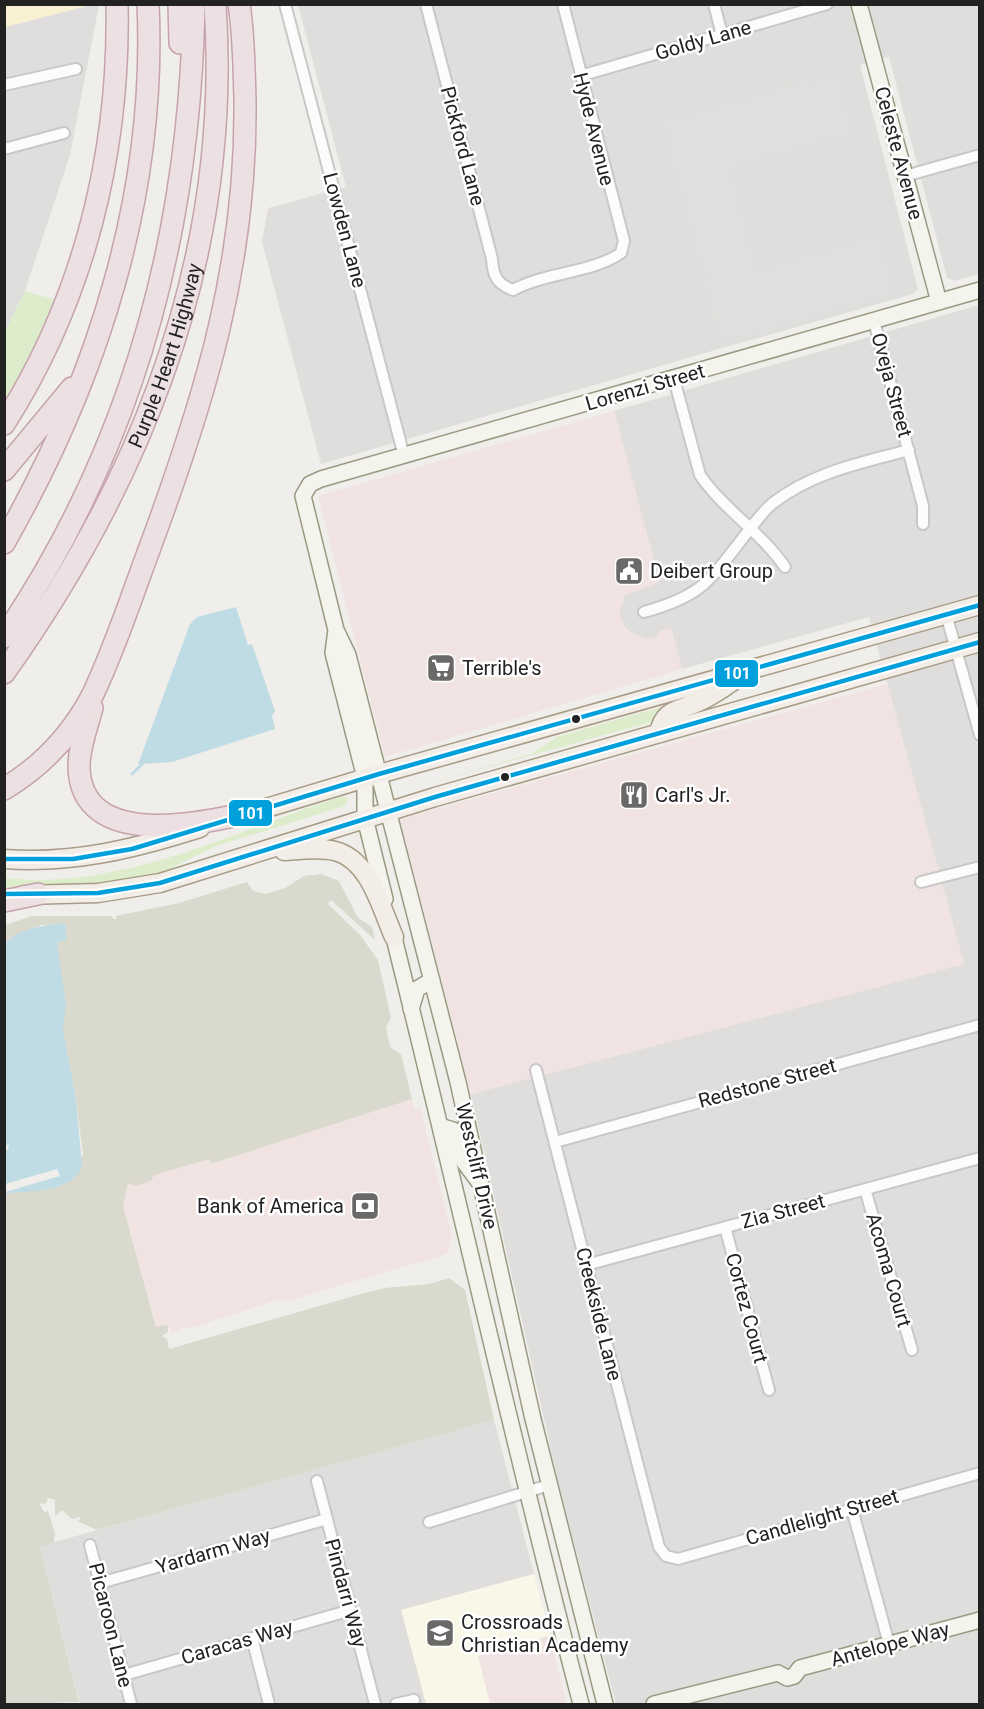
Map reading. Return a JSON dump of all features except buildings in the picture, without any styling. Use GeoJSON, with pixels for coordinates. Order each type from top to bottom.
{"type":"FeatureCollection","features":[{"type":"Feature","properties":{"kind":"highway"},"geometry":{"type":"LineString","coordinates":[[4,424],[52,339],[86,246],[110,124],[116,61],[117,4]]}},
{"type":"Feature","properties":{"kind":"highway"},"geometry":{"type":"LineString","coordinates":[[4,543],[52,452],[86,371],[120,264],[136,189],[147,108],[148,4]]}},
{"type":"Feature","properties":{"kind":"highway"},"geometry":{"type":"LineString","coordinates":[[4,637],[47,570],[81,506],[111,438],[130,370],[170,176],[179,78],[179,4]]}},
{"type":"Feature","properties":{"kind":"highway"},"geometry":{"type":"LineString","coordinates":[[4,612],[71,495],[130,370],[157,302],[178,205],[189,115],[194,4]]}},
{"type":"Feature","properties":{"kind":"highway","name":"Purple Heart Highway"},"geometry":{"type":"LineString","coordinates":[[4,673],[80,556],[116,489],[145,424],[181,322],[198,257],[212,172],[217,91],[215,4]]}},
{"type":"Feature","properties":{"kind":"highway"},"geometry":{"type":"LineString","coordinates":[[239,4],[244,74],[243,174],[237,237],[225,307],[190,437],[103,673],[83,741],[79,768],[85,791],[103,812],[122,822],[142,826],[200,823],[256,811]]}},
{"type":"Feature","properties":{"kind":"highway"},"geometry":{"type":"LineString","coordinates":[[4,470],[86,371]]}},
{"type":"Feature","properties":{"kind":"highway"},"geometry":{"type":"LineString","coordinates":[[4,682],[25,643]]}},
{"type":"Feature","properties":{"kind":"highway"},"geometry":{"type":"LineString","coordinates":[[4,789],[34,768],[63,738],[83,713],[103,673]]}},
{"type":"Feature","properties":{"kind":"highway"},"geometry":{"type":"LineString","coordinates":[[4,901],[38,894]]}},
{"type":"Feature","properties":{"kind":"main road","name":"Celeste Avenue"},"geometry":{"type":"LineString","coordinates":[[859,4],[939,302]]}},
{"type":"Feature","properties":{"kind":"main road","name":"Lorenzi Street"},"geometry":{"type":"LineString","coordinates":[[310,484],[980,291]]}},
{"type":"Feature","properties":{"kind":"main road","name":"Westcliff Drive"},"geometry":{"type":"LineString","coordinates":[[310,484],[305,489],[304,504],[336,630],[333,653],[372,776],[394,937],[474,1262],[526,1491],[581,1704]]}},
{"type":"Feature","properties":{"kind":"main road"},"geometry":{"type":"LineString","coordinates":[[4,859],[56,860],[105,855],[372,776],[980,605]]}},
{"type":"Feature","properties":{"kind":"main road"},"geometry":{"type":"LineString","coordinates":[[4,894],[77,895],[139,887],[377,814],[980,642]]}},
{"type":"Feature","properties":{"kind":"main road"},"geometry":{"type":"LineString","coordinates":[[659,733],[661,722],[672,710],[697,703],[754,669]]}},
{"type":"Feature","properties":{"kind":"main road","name":"Westcliff Drive"},"geometry":{"type":"LineString","coordinates":[[372,776],[377,814],[432,980],[483,1187],[549,1485],[606,1704]]}},
{"type":"Feature","properties":{"kind":"main road"},"geometry":{"type":"LineString","coordinates":[[261,851],[327,850],[349,857],[366,876],[394,937]]}},
{"type":"Feature","properties":{"kind":"main road"},"geometry":{"type":"LineString","coordinates":[[411,1012],[417,989],[432,980]]}},
{"type":"Feature","properties":{"kind":"main road"},"geometry":{"type":"LineString","coordinates":[[440,1126],[453,1130],[466,1166],[483,1187]]}},
{"type":"Feature","properties":{"kind":"main road"},"geometry":{"type":"LineString","coordinates":[[474,1262],[498,1257]]}},
{"type":"Feature","properties":{"kind":"main road","name":"Antelope Way"},"geometry":{"type":"LineString","coordinates":[[654,1704],[697,1699],[778,1673],[787,1678],[794,1676],[800,1668],[980,1620]]}},
{"type":"Feature","properties":{"kind":"street","name":"Lowden Lane"},"geometry":{"type":"LineString","coordinates":[[285,4],[404,456]]}},
{"type":"Feature","properties":{"kind":"street","name":"Pickford Lane"},"geometry":{"type":"LineString","coordinates":[[426,4],[492,259],[493,275],[502,286],[513,290],[530,282],[610,261],[621,253]]}},
{"type":"Feature","properties":{"kind":"street","name":"Hyde Avenue"},"geometry":{"type":"LineString","coordinates":[[562,4],[624,241],[621,253]]}},
{"type":"Feature","properties":{"kind":"street"},"geometry":{"type":"LineString","coordinates":[[714,4],[722,34]]}},
{"type":"Feature","properties":{"kind":"street","name":"Goldy Lane"},"geometry":{"type":"LineString","coordinates":[[580,76],[827,4]]}},
{"type":"Feature","properties":{"kind":"street"},"geometry":{"type":"LineString","coordinates":[[4,85],[76,69]]}},
{"type":"Feature","properties":{"kind":"street"},"geometry":{"type":"LineString","coordinates":[[4,149],[64,133]]}},
{"type":"Feature","properties":{"kind":"street"},"geometry":{"type":"LineString","coordinates":[[905,176],[980,155]]}},
{"type":"Feature","properties":{"kind":"street","name":"Oveja Street"},"geometry":{"type":"LineString","coordinates":[[874,321],[923,506],[922,524]]}},
{"type":"Feature","properties":{"kind":"street"},"geometry":{"type":"LineString","coordinates":[[674,379],[700,476],[710,489],[776,553],[785,567]]}},
{"type":"Feature","properties":{"kind":"street"},"geometry":{"type":"LineString","coordinates":[[644,612],[694,595],[710,580],[771,505],[801,483],[839,469],[909,450]]}},
{"type":"Feature","properties":{"kind":"street"},"geometry":{"type":"LineString","coordinates":[[946,614],[980,735]]}},
{"type":"Feature","properties":{"kind":"street"},"geometry":{"type":"LineString","coordinates":[[921,882],[980,867]]}},
{"type":"Feature","properties":{"kind":"street","name":"Redstone Street"},"geometry":{"type":"LineString","coordinates":[[555,1142],[979,1027]]}},
{"type":"Feature","properties":{"kind":"street","name":"Creekside Lane"},"geometry":{"type":"LineString","coordinates":[[536,1070],[659,1547],[666,1556]]}},
{"type":"Feature","properties":{"kind":"street","name":"Zia Street"},"geometry":{"type":"LineString","coordinates":[[586,1265],[980,1158]]}},
{"type":"Feature","properties":{"kind":"street","name":"Acoma Court"},"geometry":{"type":"LineString","coordinates":[[865,1189],[912,1350]]}},
{"type":"Feature","properties":{"kind":"street","name":"Cortez Court"},"geometry":{"type":"LineString","coordinates":[[725,1227],[769,1390]]}},
{"type":"Feature","properties":{"kind":"street","name":"Candlelight Street"},"geometry":{"type":"LineString","coordinates":[[666,1556],[678,1559],[980,1473]]}},
{"type":"Feature","properties":{"kind":"street","name":"Pindarri Way"},"geometry":{"type":"LineString","coordinates":[[317,1481],[375,1704]]}},
{"type":"Feature","properties":{"kind":"street"},"geometry":{"type":"LineString","coordinates":[[429,1522],[549,1485]]}},
{"type":"Feature","properties":{"kind":"street"},"geometry":{"type":"LineString","coordinates":[[852,1509],[889,1644]]}},
{"type":"Feature","properties":{"kind":"street","name":"Yardarm Way"},"geometry":{"type":"LineString","coordinates":[[100,1583],[327,1519]]}},
{"type":"Feature","properties":{"kind":"street","name":"Picaroon Lane"},"geometry":{"type":"LineString","coordinates":[[90,1545],[131,1704]]}},
{"type":"Feature","properties":{"kind":"street","name":"Caracas Way"},"geometry":{"type":"LineString","coordinates":[[124,1675],[351,1610]]}},
{"type":"Feature","properties":{"kind":"street"},"geometry":{"type":"LineString","coordinates":[[252,1638],[269,1704]]}},
{"type":"Feature","properties":{"kind":"street"},"geometry":{"type":"LineString","coordinates":[[396,1704],[414,1700]]}},
{"type":"Feature","properties":{"kind":"shaded area"},"geometry":{"type":"Polygon","coordinates":[[[91,5],[99,5],[70,155],[25,291],[5,332],[4,27],[91,5]]]}},
{"type":"Feature","properties":{"kind":"shaded area"},"geometry":{"type":"Polygon","coordinates":[[[298,5],[979,5],[979,274],[955,281],[947,278],[889,57],[860,65],[663,123],[722,348],[321,464],[262,242],[268,208],[346,187],[298,5]]]}},
{"type":"Feature","properties":{"kind":"shaded area"},"geometry":{"type":"Polygon","coordinates":[[[860,65],[918,289],[913,294],[722,348],[663,123],[860,65]]]}},
{"type":"Feature","properties":{"kind":"shaded area"},"geometry":{"type":"Polygon","coordinates":[[[838,72],[854,135],[733,170],[758,268],[880,233],[897,295],[722,345],[663,123],[838,72]]]}},
{"type":"Feature","properties":{"kind":"shaded area"},"geometry":{"type":"Polygon","coordinates":[[[979,305],[979,1704],[616,1704],[558,1481],[471,1094],[964,964],[869,617],[682,669],[671,628],[657,637],[645,639],[626,629],[619,614],[625,595],[659,580],[614,411],[979,305]]]}},
{"type":"Feature","properties":{"kind":"shaded area"},"geometry":{"type":"Polygon","coordinates":[[[614,411],[659,581],[625,595],[619,614],[626,629],[645,639],[657,637],[660,631],[671,628],[682,669],[385,757],[318,496],[614,411]]]}},
{"type":"Feature","properties":{"kind":"shaded area"},"geometry":{"type":"Polygon","coordinates":[[[887,684],[964,964],[471,1094],[400,819],[887,684]]]}},
{"type":"Feature","properties":{"kind":"shaded area"},"geometry":{"type":"Polygon","coordinates":[[[321,874],[339,881],[358,918],[372,927],[375,940],[331,900],[328,904],[360,935],[378,960],[391,1018],[386,1027],[388,1039],[391,1048],[401,1054],[412,1099],[211,1164],[210,1159],[154,1175],[151,1181],[135,1186],[128,1183],[123,1206],[156,1327],[168,1325],[168,1332],[162,1336],[167,1339],[169,1349],[361,1294],[385,1288],[429,1284],[449,1278],[465,1290],[494,1420],[97,1530],[77,1521],[81,1519],[80,1517],[72,1519],[62,1510],[55,1516],[55,1500],[48,1498],[45,1504],[39,1503],[44,1512],[48,1511],[55,1533],[54,1542],[40,1547],[79,1702],[5,1704],[5,1194],[61,1186],[83,1155],[76,1099],[63,1030],[57,942],[66,940],[65,924],[41,925],[9,939],[5,944],[5,925],[32,916],[112,916],[113,919],[117,919],[116,916],[179,903],[247,882],[253,891],[266,894],[285,888],[304,876],[321,874]]]}},
{"type":"Feature","properties":{"kind":"shaded area"},"geometry":{"type":"Polygon","coordinates":[[[412,1099],[415,1110],[420,1107],[452,1236],[447,1254],[287,1301],[281,1299],[193,1327],[184,1328],[180,1323],[182,1330],[171,1333],[169,1325],[157,1328],[123,1206],[128,1183],[135,1186],[151,1181],[154,1175],[210,1159],[212,1164],[412,1099]]]}},
{"type":"Feature","properties":{"kind":"shaded area"},"geometry":{"type":"Polygon","coordinates":[[[494,1420],[534,1574],[402,1610],[426,1704],[80,1704],[40,1546],[494,1420]]]}},
{"type":"Feature","properties":{"kind":"shaded area"},"geometry":{"type":"Polygon","coordinates":[[[534,1574],[550,1635],[478,1656],[490,1704],[426,1704],[401,1610],[534,1574]]]}},
{"type":"Feature","properties":{"kind":"shaded area"},"geometry":{"type":"Polygon","coordinates":[[[550,1635],[566,1704],[490,1704],[478,1656],[550,1635]]]}},
{"type":"Feature","properties":{"kind":"green space"},"geometry":{"type":"Polygon","coordinates":[[[25,291],[56,300],[28,362],[5,404],[5,332],[25,291]]]}},
{"type":"Feature","properties":{"kind":"green space"},"geometry":{"type":"Polygon","coordinates":[[[696,697],[655,721],[409,789],[531,754],[557,737],[696,697]]]}},
{"type":"Feature","properties":{"kind":"green space"},"geometry":{"type":"Polygon","coordinates":[[[343,796],[348,799],[345,806],[216,846],[155,876],[108,884],[38,889],[5,887],[4,878],[49,880],[92,876],[135,867],[219,841],[343,796]]]}},
{"type":"Feature","properties":{"kind":"sand"},"geometry":{"type":"Polygon","coordinates":[[[5,4],[91,4],[91,5],[5,27],[5,4]]]}},
{"type":"Feature","properties":{"kind":"water"},"geometry":{"type":"Polygon","coordinates":[[[236,607],[248,645],[252,644],[275,711],[272,716],[275,729],[172,762],[138,764],[190,624],[197,617],[236,607]]]}},
{"type":"Feature","properties":{"kind":"water"},"geometry":{"type":"Polygon","coordinates":[[[65,923],[67,940],[57,942],[66,1005],[63,1030],[76,1099],[82,1166],[77,1175],[60,1186],[5,1194],[5,1192],[60,1176],[57,1169],[5,1184],[5,1149],[8,1150],[9,1145],[4,1144],[5,944],[17,934],[25,931],[65,923]]]}},
{"type":"Feature","properties":{"kind":"waterway"},"geometry":{"type":"LineString","coordinates":[[132,774],[143,763]]}},
{"type":"Feature","properties":{"kind":"transit line","name":"101"},"geometry":{"type":"LineString","coordinates":[[4,859],[73,859],[132,849],[379,774],[980,605]]}},
{"type":"Feature","properties":{"kind":"transit line","name":"101"},"geometry":{"type":"LineString","coordinates":[[4,894],[98,893],[160,883],[435,797],[980,642]]}},
{"type":"Feature","properties":{"kind":"place","name":"Deibert Group"},"geometry":{"type":"Point","coordinates":[629,571]}},
{"type":"Feature","properties":{"kind":"place","name":"Terrible's"},"geometry":{"type":"Point","coordinates":[441,668]}},
{"type":"Feature","properties":{"kind":"place","name":"Carl's Jr."},"geometry":{"type":"Point","coordinates":[634,795]}},
{"type":"Feature","properties":{"kind":"place","name":"Bank of America"},"geometry":{"type":"Point","coordinates":[365,1206]}},
{"type":"Feature","properties":{"kind":"place","name":"Crossroads Christian Academy"},"geometry":{"type":"Point","coordinates":[440,1633]}}]}
